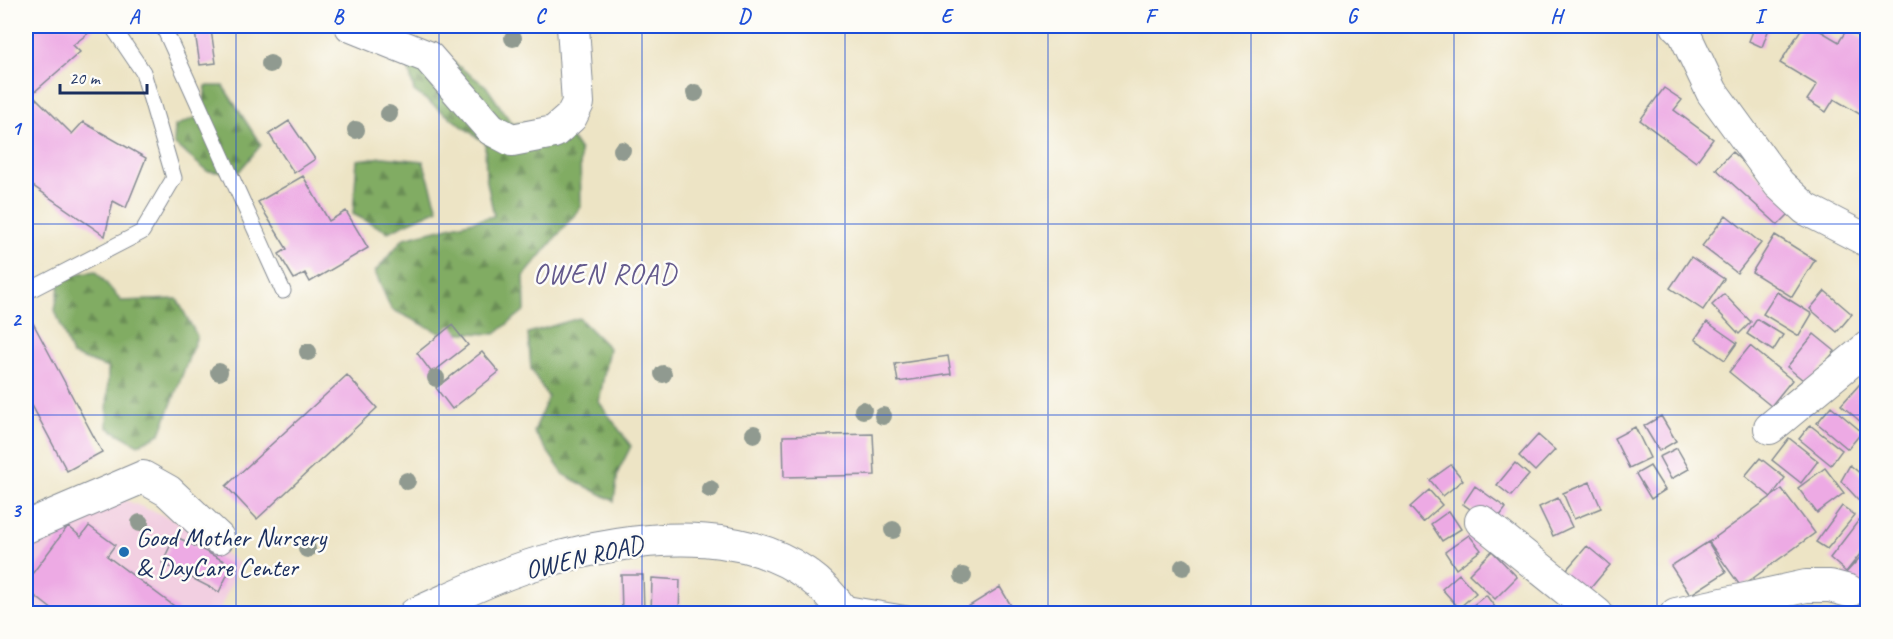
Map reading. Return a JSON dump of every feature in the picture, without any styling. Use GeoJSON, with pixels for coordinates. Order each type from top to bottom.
{"type":"FeatureCollection","features":[{"type":"Feature","properties":{"kind":"street"},"geometry":{"type":"LineString","coordinates":[[351,26],[428,57],[492,129],[512,140],[554,132],[571,117],[578,103],[573,26]]}},
{"type":"Feature","properties":{"kind":"street"},"geometry":{"type":"LineString","coordinates":[[1677,26],[1684,33],[1712,92],[1779,184],[1806,209],[1868,241]]}},
{"type":"Feature","properties":{"kind":"street"},"geometry":{"type":"LineString","coordinates":[[1770,428],[1868,346]]}},
{"type":"Feature","properties":{"kind":"street"},"geometry":{"type":"LineString","coordinates":[[26,527],[143,477],[168,491],[218,538]]}},
{"type":"Feature","properties":{"kind":"street"},"geometry":{"type":"LineString","coordinates":[[1481,521],[1597,614]]}},
{"type":"Feature","properties":{"kind":"street","name":"OWEN ROAD"},"geometry":{"type":"LineString","coordinates":[[415,614],[540,562],[623,542],[675,539],[753,547],[778,558],[807,576],[841,608]]}},
{"type":"Feature","properties":{"kind":"street"},"geometry":{"type":"LineString","coordinates":[[1676,614],[1806,586],[1830,586],[1849,591]]}},
{"type":"Feature","properties":{"kind":"lane"},"geometry":{"type":"LineString","coordinates":[[26,292],[142,232],[174,178],[142,72],[112,26]]}},
{"type":"Feature","properties":{"kind":"lane"},"geometry":{"type":"LineString","coordinates":[[163,26],[283,291]]}},
{"type":"Feature","properties":{"kind":"lane"},"geometry":{"type":"LineString","coordinates":[[841,608],[907,614]]}},
{"type":"Feature","properties":{"kind":"shaded area","name":"Good Mother Nursery & DayCare Center"},"geometry":{"type":"Polygon","coordinates":[[[125,500],[180,522],[240,564],[218,613],[26,614],[26,541],[125,500]]]}},
{"type":"Feature","properties":{"kind":"green space"},"geometry":{"type":"Polygon","coordinates":[[[433,48],[486,86],[512,124],[558,118],[580,151],[581,207],[524,276],[525,310],[495,334],[438,332],[391,309],[375,272],[404,238],[494,216],[486,177],[485,143],[414,91],[407,62],[433,48]]]}},
{"type":"Feature","properties":{"kind":"green space"},"geometry":{"type":"Polygon","coordinates":[[[206,86],[223,86],[261,145],[237,174],[207,171],[174,144],[175,126],[202,115],[206,86]]]}},
{"type":"Feature","properties":{"kind":"green space"},"geometry":{"type":"Polygon","coordinates":[[[383,157],[423,161],[438,209],[388,232],[353,214],[357,160],[383,157]]]}},
{"type":"Feature","properties":{"kind":"green space"},"geometry":{"type":"Polygon","coordinates":[[[96,271],[121,301],[177,299],[197,336],[160,434],[138,445],[107,427],[108,368],[72,355],[55,310],[61,276],[96,271]]]}},
{"type":"Feature","properties":{"kind":"green space"},"geometry":{"type":"Polygon","coordinates":[[[579,318],[609,348],[599,402],[631,446],[618,472],[614,501],[564,475],[534,432],[548,397],[531,369],[528,333],[579,318]]]}},
{"type":"Feature","properties":{"kind":"building"},"geometry":{"type":"Polygon","coordinates":[[[26,26],[93,26],[95,28],[73,45],[80,52],[32,94],[72,134],[83,122],[146,158],[126,208],[113,201],[105,236],[26,181],[26,26]]]}},
{"type":"Feature","properties":{"kind":"building"},"geometry":{"type":"Polygon","coordinates":[[[1755,26],[1770,26],[1762,47],[1749,41],[1755,26]]]}},
{"type":"Feature","properties":{"kind":"building"},"geometry":{"type":"Polygon","coordinates":[[[1803,26],[1812,26],[1839,42],[1847,29],[1868,42],[1864,55],[1868,58],[1868,119],[1834,99],[1826,112],[1807,100],[1817,85],[1780,63],[1803,26]]]}},
{"type":"Feature","properties":{"kind":"building"},"geometry":{"type":"Polygon","coordinates":[[[211,30],[216,63],[200,65],[195,32],[211,30]]]}},
{"type":"Feature","properties":{"kind":"building"},"geometry":{"type":"Polygon","coordinates":[[[1664,88],[1682,100],[1674,110],[1713,139],[1696,162],[1640,120],[1664,88]]]}},
{"type":"Feature","properties":{"kind":"building"},"geometry":{"type":"Polygon","coordinates":[[[289,121],[315,159],[294,173],[269,134],[289,121]]]}},
{"type":"Feature","properties":{"kind":"building"},"geometry":{"type":"Polygon","coordinates":[[[1732,152],[1794,209],[1778,225],[1716,169],[1732,152]]]}},
{"type":"Feature","properties":{"kind":"building"},"geometry":{"type":"Polygon","coordinates":[[[303,176],[329,221],[346,211],[368,248],[310,282],[305,273],[294,279],[279,254],[287,249],[258,202],[303,176]]]}},
{"type":"Feature","properties":{"kind":"building"},"geometry":{"type":"Polygon","coordinates":[[[1726,215],[1761,243],[1737,273],[1702,246],[1726,215]]]}},
{"type":"Feature","properties":{"kind":"building"},"geometry":{"type":"Polygon","coordinates":[[[1775,235],[1815,260],[1792,297],[1752,272],[1775,235]]]}},
{"type":"Feature","properties":{"kind":"building"},"geometry":{"type":"Polygon","coordinates":[[[1691,257],[1724,279],[1703,310],[1670,288],[1691,257]]]}},
{"type":"Feature","properties":{"kind":"building"},"geometry":{"type":"Polygon","coordinates":[[[1825,291],[1852,314],[1837,332],[1810,309],[1825,291]]]}},
{"type":"Feature","properties":{"kind":"building"},"geometry":{"type":"Polygon","coordinates":[[[1777,292],[1812,314],[1799,336],[1763,314],[1777,292]]]}},
{"type":"Feature","properties":{"kind":"building"},"geometry":{"type":"Polygon","coordinates":[[[1724,294],[1751,322],[1739,334],[1712,305],[1724,294]]]}},
{"type":"Feature","properties":{"kind":"building"},"geometry":{"type":"Polygon","coordinates":[[[1757,319],[1783,335],[1773,351],[1747,334],[1757,319]]]}},
{"type":"Feature","properties":{"kind":"building"},"geometry":{"type":"Polygon","coordinates":[[[1707,322],[1737,343],[1725,360],[1695,339],[1707,322]]]}},
{"type":"Feature","properties":{"kind":"building"},"geometry":{"type":"Polygon","coordinates":[[[33,323],[102,452],[67,471],[26,394],[26,327],[33,323]]]}},
{"type":"Feature","properties":{"kind":"building"},"geometry":{"type":"Polygon","coordinates":[[[452,325],[468,345],[432,373],[417,353],[452,325]]]}},
{"type":"Feature","properties":{"kind":"building"},"geometry":{"type":"Polygon","coordinates":[[[1814,334],[1835,351],[1808,384],[1787,367],[1814,334]]]}},
{"type":"Feature","properties":{"kind":"building"},"geometry":{"type":"Polygon","coordinates":[[[1750,346],[1792,380],[1771,406],[1729,372],[1750,346]]]}},
{"type":"Feature","properties":{"kind":"building"},"geometry":{"type":"Polygon","coordinates":[[[482,352],[499,372],[452,409],[436,388],[482,352]]]}},
{"type":"Feature","properties":{"kind":"building"},"geometry":{"type":"Polygon","coordinates":[[[948,356],[951,374],[898,382],[895,364],[948,356]]]}},
{"type":"Feature","properties":{"kind":"building"},"geometry":{"type":"Polygon","coordinates":[[[347,375],[377,408],[257,519],[226,486],[347,375]]]}},
{"type":"Feature","properties":{"kind":"building"},"geometry":{"type":"Polygon","coordinates":[[[1868,375],[1868,428],[1841,405],[1868,375]]]}},
{"type":"Feature","properties":{"kind":"building"},"geometry":{"type":"Polygon","coordinates":[[[1831,406],[1862,432],[1848,449],[1817,423],[1831,406]]]}},
{"type":"Feature","properties":{"kind":"building"},"geometry":{"type":"Polygon","coordinates":[[[1661,416],[1676,441],[1659,451],[1644,426],[1661,416]]]}},
{"type":"Feature","properties":{"kind":"building"},"geometry":{"type":"Polygon","coordinates":[[[1810,425],[1842,450],[1831,465],[1799,439],[1810,425]]]}},
{"type":"Feature","properties":{"kind":"building"},"geometry":{"type":"Polygon","coordinates":[[[1635,427],[1650,458],[1629,468],[1614,438],[1635,427]]]}},
{"type":"Feature","properties":{"kind":"building"},"geometry":{"type":"Polygon","coordinates":[[[873,434],[875,475],[784,477],[783,436],[873,434]]]}},
{"type":"Feature","properties":{"kind":"building"},"geometry":{"type":"Polygon","coordinates":[[[1538,435],[1555,450],[1535,471],[1519,456],[1538,435]]]}},
{"type":"Feature","properties":{"kind":"building"},"geometry":{"type":"Polygon","coordinates":[[[1789,438],[1818,461],[1801,483],[1772,460],[1789,438]]]}},
{"type":"Feature","properties":{"kind":"building"},"geometry":{"type":"Polygon","coordinates":[[[1677,448],[1689,469],[1671,479],[1659,457],[1677,448]]]}},
{"type":"Feature","properties":{"kind":"building"},"geometry":{"type":"Polygon","coordinates":[[[1760,458],[1785,478],[1771,497],[1745,476],[1760,458]]]}},
{"type":"Feature","properties":{"kind":"building"},"geometry":{"type":"Polygon","coordinates":[[[1515,463],[1529,475],[1511,496],[1497,485],[1515,463]]]}},
{"type":"Feature","properties":{"kind":"building"},"geometry":{"type":"Polygon","coordinates":[[[1451,465],[1463,480],[1443,496],[1430,480],[1451,465]]]}},
{"type":"Feature","properties":{"kind":"building"},"geometry":{"type":"Polygon","coordinates":[[[1850,465],[1868,480],[1867,509],[1841,481],[1850,465]]]}},
{"type":"Feature","properties":{"kind":"building"},"geometry":{"type":"Polygon","coordinates":[[[1650,466],[1665,490],[1651,499],[1636,474],[1650,466]]]}},
{"type":"Feature","properties":{"kind":"building"},"geometry":{"type":"Polygon","coordinates":[[[1825,468],[1844,493],[1817,513],[1798,488],[1825,468]]]}},
{"type":"Feature","properties":{"kind":"building"},"geometry":{"type":"Polygon","coordinates":[[[1590,482],[1601,508],[1574,519],[1563,493],[1590,482]]]}},
{"type":"Feature","properties":{"kind":"building"},"geometry":{"type":"Polygon","coordinates":[[[1475,486],[1506,508],[1493,525],[1463,504],[1475,486]]]}},
{"type":"Feature","properties":{"kind":"building"},"geometry":{"type":"Polygon","coordinates":[[[1782,489],[1815,533],[1741,587],[1709,542],[1782,489]]]}},
{"type":"Feature","properties":{"kind":"building"},"geometry":{"type":"Polygon","coordinates":[[[1429,490],[1442,505],[1423,522],[1410,507],[1429,490]]]}},
{"type":"Feature","properties":{"kind":"building"},"geometry":{"type":"Polygon","coordinates":[[[1558,498],[1572,527],[1553,536],[1539,507],[1558,498]]]}},
{"type":"Feature","properties":{"kind":"building"},"geometry":{"type":"Polygon","coordinates":[[[1842,506],[1855,515],[1827,549],[1816,542],[1842,506]]]}},
{"type":"Feature","properties":{"kind":"building"},"geometry":{"type":"Polygon","coordinates":[[[1449,511],[1461,529],[1442,541],[1431,524],[1449,511]]]}},
{"type":"Feature","properties":{"kind":"building"},"geometry":{"type":"Polygon","coordinates":[[[1862,516],[1868,520],[1868,544],[1846,572],[1830,558],[1862,516]]]}},
{"type":"Feature","properties":{"kind":"building"},"geometry":{"type":"Polygon","coordinates":[[[68,526],[81,537],[89,526],[115,545],[107,556],[178,609],[175,614],[58,614],[26,589],[26,582],[68,526]]]}},
{"type":"Feature","properties":{"kind":"building"},"geometry":{"type":"Polygon","coordinates":[[[1469,535],[1481,550],[1456,569],[1445,552],[1469,535]]]}},
{"type":"Feature","properties":{"kind":"building"},"geometry":{"type":"Polygon","coordinates":[[[175,536],[232,565],[219,592],[162,563],[175,536]]]}},
{"type":"Feature","properties":{"kind":"building"},"geometry":{"type":"Polygon","coordinates":[[[1708,542],[1726,572],[1690,595],[1671,566],[1708,542]]]}},
{"type":"Feature","properties":{"kind":"building"},"geometry":{"type":"Polygon","coordinates":[[[1587,546],[1610,565],[1584,596],[1561,576],[1587,546]]]}},
{"type":"Feature","properties":{"kind":"building"},"geometry":{"type":"Polygon","coordinates":[[[1868,549],[1868,590],[1865,593],[1844,575],[1868,549]]]}},
{"type":"Feature","properties":{"kind":"building"},"geometry":{"type":"Polygon","coordinates":[[[1492,551],[1517,577],[1495,599],[1469,574],[1492,551]]]}},
{"type":"Feature","properties":{"kind":"building"},"geometry":{"type":"Polygon","coordinates":[[[1459,574],[1476,593],[1459,608],[1442,589],[1459,574]]]}},
{"type":"Feature","properties":{"kind":"building"},"geometry":{"type":"Polygon","coordinates":[[[621,575],[643,575],[644,614],[622,614],[621,575]]]}},
{"type":"Feature","properties":{"kind":"building"},"geometry":{"type":"Polygon","coordinates":[[[652,578],[680,580],[679,614],[651,614],[652,578]]]}},
{"type":"Feature","properties":{"kind":"building"},"geometry":{"type":"Polygon","coordinates":[[[1000,587],[1016,614],[969,614],[966,608],[1000,587]]]}},
{"type":"Feature","properties":{"kind":"building"},"geometry":{"type":"Polygon","coordinates":[[[1486,595],[1500,614],[1462,614],[1486,595]]]}},
{"type":"Feature","properties":{"kind":"place","name":"Good Mother Nursery & DayCare Center"},"geometry":{"type":"Point","coordinates":[124,552]}},
{"type":"Feature","properties":{"kind":"district","name":"OWEN ROAD"},"geometry":{"type":"Point","coordinates":[605,273]}}]}
